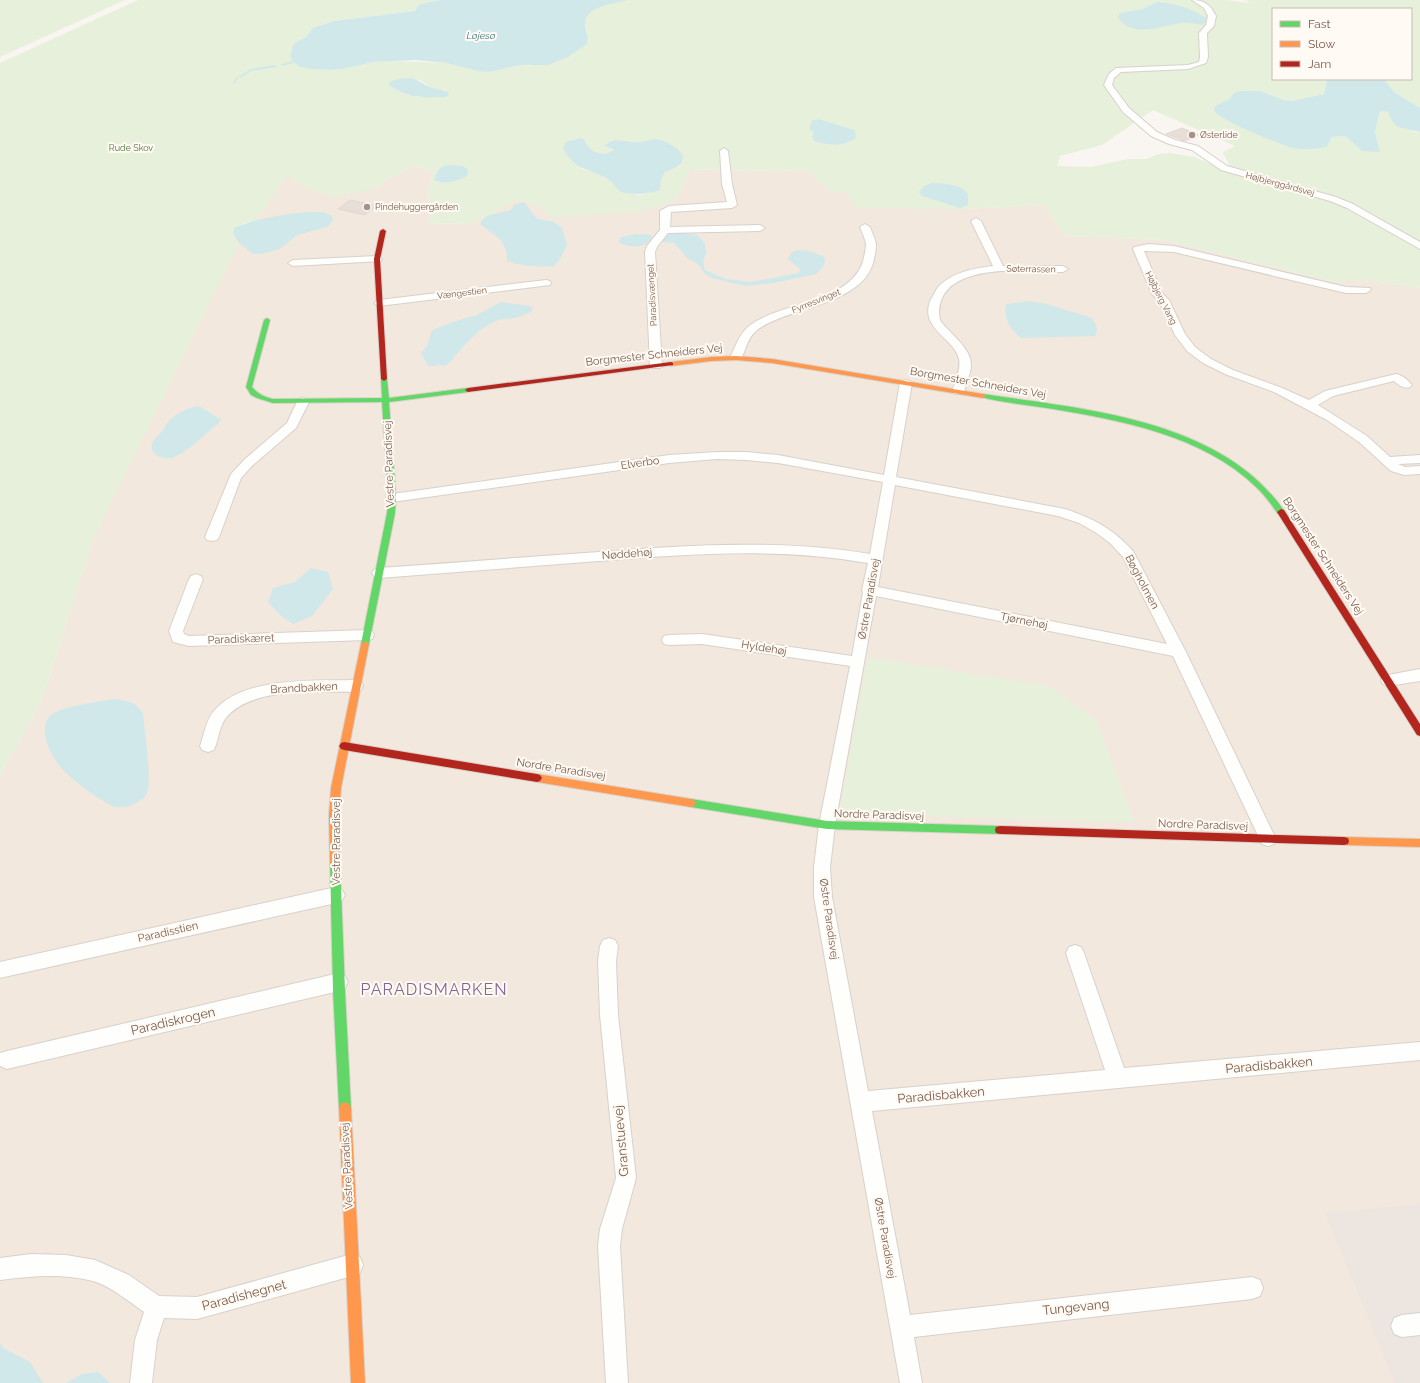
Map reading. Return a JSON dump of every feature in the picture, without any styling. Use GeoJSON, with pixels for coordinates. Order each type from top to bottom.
{"type":"FeatureCollection","features":[{"type":"Feature","properties":{"kind":"street","name":"Højbjerggårdsvej"},"geometry":{"type":"LineString","coordinates":[[1196,0],[1207,7],[1212,16],[1210,26],[1204,33],[1204,57],[1202,63],[1188,68],[1119,70],[1109,79],[1108,85],[1126,110],[1160,138],[1195,148],[1224,168],[1316,193],[1350,206],[1420,246]]}},
{"type":"Feature","properties":{"kind":"street"},"geometry":{"type":"LineString","coordinates":[[724,151],[727,184],[732,205],[669,209],[665,211],[665,230],[760,228]]}},
{"type":"Feature","properties":{"kind":"street","name":"Søterrassen"},"geometry":{"type":"LineString","coordinates":[[976,221],[999,268]]}},
{"type":"Feature","properties":{"kind":"street","name":"Fyrresvinget"},"geometry":{"type":"LineString","coordinates":[[736,358],[746,336],[760,323],[772,317],[823,300],[843,291],[857,280],[866,268],[870,256],[871,246],[865,227]]}},
{"type":"Feature","properties":{"kind":"street","name":"Vestre Paradisvej"},"geometry":{"type":"LineString","coordinates":[[358,1383],[339,982],[334,815],[336,788],[391,513],[392,498],[377,259],[383,230]]}},
{"type":"Feature","properties":{"kind":"street","name":"Paradisvænget"},"geometry":{"type":"LineString","coordinates":[[656,366],[650,252],[665,230]]}},
{"type":"Feature","properties":{"kind":"street","name":"Højbjerg Vang"},"geometry":{"type":"LineString","coordinates":[[1366,290],[1346,290],[1174,249],[1149,247],[1138,249],[1158,294],[1164,300],[1180,335],[1191,349],[1207,361],[1229,372],[1278,390],[1331,417],[1363,439],[1395,468],[1420,470]]}},
{"type":"Feature","properties":{"kind":"street"},"geometry":{"type":"LineString","coordinates":[[293,263],[377,259]]}},
{"type":"Feature","properties":{"kind":"street","name":"Søterrassen"},"geometry":{"type":"LineString","coordinates":[[958,392],[965,367],[964,358],[958,347],[940,329],[934,318],[934,307],[937,296],[944,286],[955,279],[972,273],[999,268],[1063,269]]}},
{"type":"Feature","properties":{"kind":"street","name":"Vængestien"},"geometry":{"type":"LineString","coordinates":[[379,303],[546,283]]}},
{"type":"Feature","properties":{"kind":"street","name":"Borgmester Schneiders Vej"},"geometry":{"type":"LineString","coordinates":[[267,320],[249,387],[253,394],[260,399],[273,401],[303,402],[386,400],[711,359],[736,358],[772,361],[1120,419],[1179,436],[1231,463],[1253,480],[1269,496],[1283,514],[1420,732]]}},
{"type":"Feature","properties":{"kind":"street"},"geometry":{"type":"LineString","coordinates":[[1310,405],[1320,397],[1329,393],[1396,377],[1406,385]]}},
{"type":"Feature","properties":{"kind":"street","name":"Østre Paradisvej"},"geometry":{"type":"LineString","coordinates":[[906,383],[876,560],[869,590],[858,662],[827,825],[822,867],[823,897],[911,1383]]}},
{"type":"Feature","properties":{"kind":"street"},"geometry":{"type":"LineString","coordinates":[[212,537],[235,477],[249,462],[292,425],[303,402]]}},
{"type":"Feature","properties":{"kind":"street","name":"Elverbo"},"geometry":{"type":"LineString","coordinates":[[392,498],[669,459],[713,455],[775,459],[874,476],[889,480]]}},
{"type":"Feature","properties":{"kind":"street"},"geometry":{"type":"LineString","coordinates":[[1387,461],[1420,459]]}},
{"type":"Feature","properties":{"kind":"street","name":"Bøgholmen"},"geometry":{"type":"LineString","coordinates":[[889,480],[1060,512],[1084,520],[1115,540],[1128,554],[1179,652],[1268,839]]}},
{"type":"Feature","properties":{"kind":"street","name":"Nøddehøj"},"geometry":{"type":"LineString","coordinates":[[379,573],[699,548],[808,551],[842,554],[876,560]]}},
{"type":"Feature","properties":{"kind":"street","name":"Paradiskæret"},"geometry":{"type":"LineString","coordinates":[[196,579],[176,631],[178,638],[188,641],[367,635]]}},
{"type":"Feature","properties":{"kind":"street","name":"Tjørnehøj"},"geometry":{"type":"LineString","coordinates":[[869,590],[1179,652]]}},
{"type":"Feature","properties":{"kind":"street","name":"Hyldehøj"},"geometry":{"type":"LineString","coordinates":[[669,640],[702,639],[858,662]]}},
{"type":"Feature","properties":{"kind":"street"},"geometry":{"type":"LineString","coordinates":[[1388,680],[1420,675]]}},
{"type":"Feature","properties":{"kind":"street","name":"Brandbakken"},"geometry":{"type":"LineString","coordinates":[[208,746],[218,716],[230,705],[250,694],[270,689],[356,686]]}},
{"type":"Feature","properties":{"kind":"street","name":"Nordre Paradisvej"},"geometry":{"type":"LineString","coordinates":[[344,746],[827,825],[1420,844]]}},
{"type":"Feature","properties":{"kind":"street","name":"Paradisstien"},"geometry":{"type":"LineString","coordinates":[[0,970],[336,895]]}},
{"type":"Feature","properties":{"kind":"street","name":"Granstuevej"},"geometry":{"type":"LineString","coordinates":[[609,946],[608,1015],[626,1178],[611,1229],[608,1246],[618,1383]]}},
{"type":"Feature","properties":{"kind":"street"},"geometry":{"type":"LineString","coordinates":[[1075,953],[1118,1079]]}},
{"type":"Feature","properties":{"kind":"street","name":"Paradiskrogen"},"geometry":{"type":"LineString","coordinates":[[7,1060],[339,982]]}},
{"type":"Feature","properties":{"kind":"street","name":"Paradisbakken"},"geometry":{"type":"LineString","coordinates":[[860,1102],[1420,1051]]}},
{"type":"Feature","properties":{"kind":"street"},"geometry":{"type":"LineString","coordinates":[[0,1269],[31,1265],[66,1266],[95,1271],[120,1283],[156,1307],[146,1340],[141,1383]]}},
{"type":"Feature","properties":{"kind":"street","name":"Paradishegnet"},"geometry":{"type":"LineString","coordinates":[[156,1307],[197,1308],[352,1265]]}},
{"type":"Feature","properties":{"kind":"street","name":"Tungevang"},"geometry":{"type":"LineString","coordinates":[[900,1327],[1252,1288]]}},
{"type":"Feature","properties":{"kind":"shaded area"},"geometry":{"type":"Polygon","coordinates":[[[415,166],[433,171],[428,191],[430,224],[472,223],[516,200],[543,207],[671,203],[677,196],[691,169],[746,171],[807,170],[827,190],[965,209],[1044,205],[1065,236],[1163,240],[1335,282],[1364,280],[1420,288],[1420,1383],[0,1383],[0,776],[41,702],[94,537],[237,239],[255,221],[287,175],[315,192],[375,189],[388,179],[415,166]]]}},
{"type":"Feature","properties":{"kind":"shaded area"},"geometry":{"type":"Polygon","coordinates":[[[1420,1204],[1420,1383],[1395,1383],[1325,1213],[1420,1204]]]}},
{"type":"Feature","properties":{"kind":"green space"},"geometry":{"type":"Polygon","coordinates":[[[0,0],[125,0],[0,57],[0,0]]]}},
{"type":"Feature","properties":{"kind":"green space","name":"Rude Skov"},"geometry":{"type":"Polygon","coordinates":[[[138,0],[440,0],[420,4],[415,11],[334,21],[313,28],[306,37],[294,43],[290,57],[300,67],[329,70],[343,69],[373,62],[392,61],[446,63],[477,71],[489,72],[521,65],[531,66],[588,35],[585,22],[591,11],[603,5],[629,0],[1227,0],[1250,3],[1246,0],[1420,0],[1420,108],[1394,92],[1385,80],[1412,80],[1412,8],[1272,8],[1272,80],[1327,80],[1324,94],[1292,101],[1284,100],[1260,91],[1234,93],[1229,99],[1215,106],[1254,131],[1268,138],[1282,144],[1311,149],[1327,147],[1332,137],[1345,136],[1362,151],[1380,151],[1375,132],[1380,111],[1388,112],[1392,121],[1415,132],[1420,132],[1420,243],[1335,197],[1226,167],[1229,164],[1223,152],[1235,146],[1153,110],[1102,145],[1060,156],[1057,166],[1091,167],[1128,159],[1147,159],[1158,154],[1170,153],[1194,157],[1223,169],[1314,194],[1348,207],[1420,249],[1420,288],[1364,280],[1335,282],[1163,240],[1065,236],[1044,205],[965,209],[856,208],[846,193],[827,190],[807,170],[746,171],[691,169],[677,196],[671,203],[642,211],[549,218],[543,207],[516,200],[472,223],[430,224],[428,191],[433,171],[415,166],[388,179],[375,189],[334,197],[315,192],[287,176],[255,221],[244,223],[233,234],[239,243],[94,537],[41,702],[0,776],[0,63],[138,0]],[[418,79],[415,97],[448,96],[445,90],[432,88],[418,79]],[[819,119],[812,120],[809,129],[814,133],[814,141],[835,145],[845,143],[856,137],[851,129],[819,119]],[[654,139],[638,142],[621,140],[605,146],[614,151],[609,153],[593,151],[586,140],[582,169],[595,172],[610,181],[621,192],[638,195],[651,193],[665,172],[682,164],[680,154],[674,146],[664,141],[654,139]]]}},
{"type":"Feature","properties":{"kind":"green space"},"geometry":{"type":"Polygon","coordinates":[[[868,657],[1050,686],[1096,720],[1134,822],[839,814],[868,657]]]}},
{"type":"Feature","properties":{"kind":"water","name":"Løjesø"},"geometry":{"type":"Polygon","coordinates":[[[440,0],[629,0],[602,6],[589,14],[585,25],[588,36],[587,44],[568,57],[548,65],[521,65],[489,72],[477,71],[446,63],[416,60],[373,62],[343,69],[329,70],[300,67],[293,62],[290,56],[294,43],[306,37],[313,28],[334,21],[415,11],[420,4],[440,0]]]}},
{"type":"Feature","properties":{"kind":"water"},"geometry":{"type":"Polygon","coordinates":[[[1157,2],[1177,5],[1188,9],[1206,18],[1206,21],[1202,25],[1184,23],[1156,28],[1139,29],[1131,28],[1124,24],[1118,17],[1120,13],[1143,9],[1157,2]]]}},
{"type":"Feature","properties":{"kind":"water"},"geometry":{"type":"Polygon","coordinates":[[[409,78],[447,92],[449,93],[448,96],[428,97],[409,95],[388,85],[395,80],[409,78]]]}},
{"type":"Feature","properties":{"kind":"water"},"geometry":{"type":"Polygon","coordinates":[[[1327,80],[1385,80],[1394,92],[1420,108],[1420,132],[1398,127],[1392,121],[1388,112],[1380,111],[1375,132],[1380,152],[1362,151],[1345,136],[1332,137],[1327,147],[1297,149],[1251,132],[1214,111],[1215,106],[1229,99],[1234,93],[1241,91],[1260,91],[1284,100],[1292,101],[1324,94],[1327,80]]]}},
{"type":"Feature","properties":{"kind":"water"},"geometry":{"type":"Polygon","coordinates":[[[819,119],[855,131],[856,138],[846,143],[836,145],[814,141],[812,137],[814,133],[809,129],[812,120],[819,119]]]}},
{"type":"Feature","properties":{"kind":"water"},"geometry":{"type":"Polygon","coordinates":[[[581,138],[592,150],[603,153],[609,153],[614,150],[605,146],[616,140],[642,142],[659,139],[672,145],[682,154],[682,163],[665,172],[661,179],[660,190],[642,194],[624,193],[618,190],[610,181],[596,173],[584,169],[573,162],[568,156],[563,148],[566,142],[581,138]]]}},
{"type":"Feature","properties":{"kind":"water"},"geometry":{"type":"Polygon","coordinates":[[[448,165],[463,166],[468,170],[467,176],[451,182],[434,180],[439,170],[448,165]]]}},
{"type":"Feature","properties":{"kind":"water"},"geometry":{"type":"Polygon","coordinates":[[[932,183],[941,183],[962,188],[968,195],[968,205],[960,208],[922,196],[919,192],[924,186],[932,183]]]}},
{"type":"Feature","properties":{"kind":"water"},"geometry":{"type":"Polygon","coordinates":[[[524,202],[537,219],[554,222],[562,228],[567,245],[560,259],[554,266],[530,266],[507,261],[506,250],[500,239],[480,224],[483,219],[489,215],[511,210],[515,204],[524,202]]]}},
{"type":"Feature","properties":{"kind":"water"},"geometry":{"type":"Polygon","coordinates":[[[309,212],[323,212],[332,216],[333,221],[327,227],[297,235],[280,249],[265,253],[253,254],[239,243],[233,234],[234,228],[262,219],[309,212]]]}},
{"type":"Feature","properties":{"kind":"water"},"geometry":{"type":"Polygon","coordinates":[[[673,232],[697,235],[705,244],[706,254],[703,260],[705,270],[726,279],[751,282],[798,273],[801,270],[788,259],[794,251],[799,250],[809,251],[824,257],[825,262],[823,267],[816,274],[774,283],[745,286],[712,278],[705,274],[698,264],[687,258],[674,243],[661,242],[664,237],[673,232]]]}},
{"type":"Feature","properties":{"kind":"water"},"geometry":{"type":"Polygon","coordinates":[[[637,234],[651,235],[652,238],[649,242],[641,246],[632,246],[618,242],[621,237],[637,234]]]}},
{"type":"Feature","properties":{"kind":"water"},"geometry":{"type":"Polygon","coordinates":[[[1029,301],[1047,304],[1092,318],[1097,329],[1095,336],[1021,338],[1008,323],[1005,309],[1006,304],[1029,301]]]}},
{"type":"Feature","properties":{"kind":"water"},"geometry":{"type":"Polygon","coordinates":[[[501,302],[530,306],[533,308],[532,311],[521,316],[498,320],[482,329],[448,364],[444,366],[428,366],[421,353],[427,346],[432,330],[477,315],[501,302]]]}},
{"type":"Feature","properties":{"kind":"water"},"geometry":{"type":"Polygon","coordinates":[[[197,406],[221,419],[219,423],[190,448],[177,456],[164,458],[156,455],[152,450],[153,442],[167,423],[177,414],[197,406]]]}},
{"type":"Feature","properties":{"kind":"water"},"geometry":{"type":"Polygon","coordinates":[[[311,568],[328,572],[333,589],[312,616],[293,624],[280,615],[268,602],[273,588],[295,582],[311,568]]]}},
{"type":"Feature","properties":{"kind":"water"},"geometry":{"type":"Polygon","coordinates":[[[114,699],[130,702],[137,706],[143,713],[148,756],[149,780],[146,795],[137,803],[120,807],[114,807],[100,799],[81,786],[64,771],[51,753],[45,737],[46,722],[50,716],[55,713],[70,707],[114,699]]]}},
{"type":"Feature","properties":{"kind":"water"},"geometry":{"type":"Polygon","coordinates":[[[0,1343],[3,1348],[30,1362],[43,1383],[0,1383],[0,1343]]]}},
{"type":"Feature","properties":{"kind":"water"},"geometry":{"type":"Polygon","coordinates":[[[98,1372],[110,1383],[66,1383],[82,1374],[98,1372]]]}},
{"type":"Feature","properties":{"kind":"building","name":"Østerlide"},"geometry":{"type":"Polygon","coordinates":[[[1182,128],[1199,135],[1185,141],[1166,134],[1182,128]]]}},
{"type":"Feature","properties":{"kind":"building","name":"Pindehuggergården"},"geometry":{"type":"Polygon","coordinates":[[[350,200],[376,206],[365,215],[338,209],[350,200]]]}},
{"type":"Feature","properties":{"kind":"waterway"},"geometry":{"type":"LineString","coordinates":[[282,65],[293,62]]}},
{"type":"Feature","properties":{"kind":"waterway"},"geometry":{"type":"LineString","coordinates":[[240,77],[251,70],[275,66]]}},
{"type":"Feature","properties":{"kind":"waterway"},"geometry":{"type":"LineString","coordinates":[[234,83],[237,78]]}},
{"type":"Feature","properties":{"kind":"traffic: fast"},"geometry":{"type":"LineString","coordinates":[[267,320],[249,387],[256,395],[262,398],[273,401],[386,400],[468,390]]}},
{"type":"Feature","properties":{"kind":"traffic: fast"},"geometry":{"type":"LineString","coordinates":[[365,644],[391,513],[392,498],[384,379]]}},
{"type":"Feature","properties":{"kind":"traffic: fast"},"geometry":{"type":"LineString","coordinates":[[983,396],[1125,420],[1159,430],[1193,443],[1224,459],[1253,480],[1281,512]]}},
{"type":"Feature","properties":{"kind":"traffic: fast"},"geometry":{"type":"LineString","coordinates":[[691,803],[827,825],[1000,830]]}},
{"type":"Feature","properties":{"kind":"traffic: fast"},"geometry":{"type":"LineString","coordinates":[[335,862],[339,991],[345,1108]]}},
{"type":"Feature","properties":{"kind":"traffic: slow"},"geometry":{"type":"LineString","coordinates":[[671,364],[711,359],[736,358],[772,361],[983,396]]}},
{"type":"Feature","properties":{"kind":"traffic: slow"},"geometry":{"type":"LineString","coordinates":[[335,862],[334,815],[336,788],[365,644]]}},
{"type":"Feature","properties":{"kind":"traffic: slow"},"geometry":{"type":"LineString","coordinates":[[537,778],[691,803]]}},
{"type":"Feature","properties":{"kind":"traffic: slow"},"geometry":{"type":"LineString","coordinates":[[1344,841],[1420,843]]}},
{"type":"Feature","properties":{"kind":"traffic: slow"},"geometry":{"type":"LineString","coordinates":[[345,1108],[358,1383]]}},
{"type":"Feature","properties":{"kind":"traffic: jam"},"geometry":{"type":"LineString","coordinates":[[383,231],[377,259],[384,379]]}},
{"type":"Feature","properties":{"kind":"traffic: jam"},"geometry":{"type":"LineString","coordinates":[[468,390],[671,364]]}},
{"type":"Feature","properties":{"kind":"traffic: jam"},"geometry":{"type":"LineString","coordinates":[[1281,512],[1420,732]]}},
{"type":"Feature","properties":{"kind":"traffic: jam"},"geometry":{"type":"LineString","coordinates":[[344,746],[537,778]]}},
{"type":"Feature","properties":{"kind":"traffic: jam"},"geometry":{"type":"LineString","coordinates":[[1000,830],[1344,841]]}},
{"type":"Feature","properties":{"kind":"place","name":"Østerlide"},"geometry":{"type":"Point","coordinates":[1192,135]}},
{"type":"Feature","properties":{"kind":"place","name":"Pindehuggergården"},"geometry":{"type":"Point","coordinates":[367,207]}},
{"type":"Feature","properties":{"kind":"district","name":"PARADISMARKEN"},"geometry":{"type":"Point","coordinates":[434,989]}}]}
